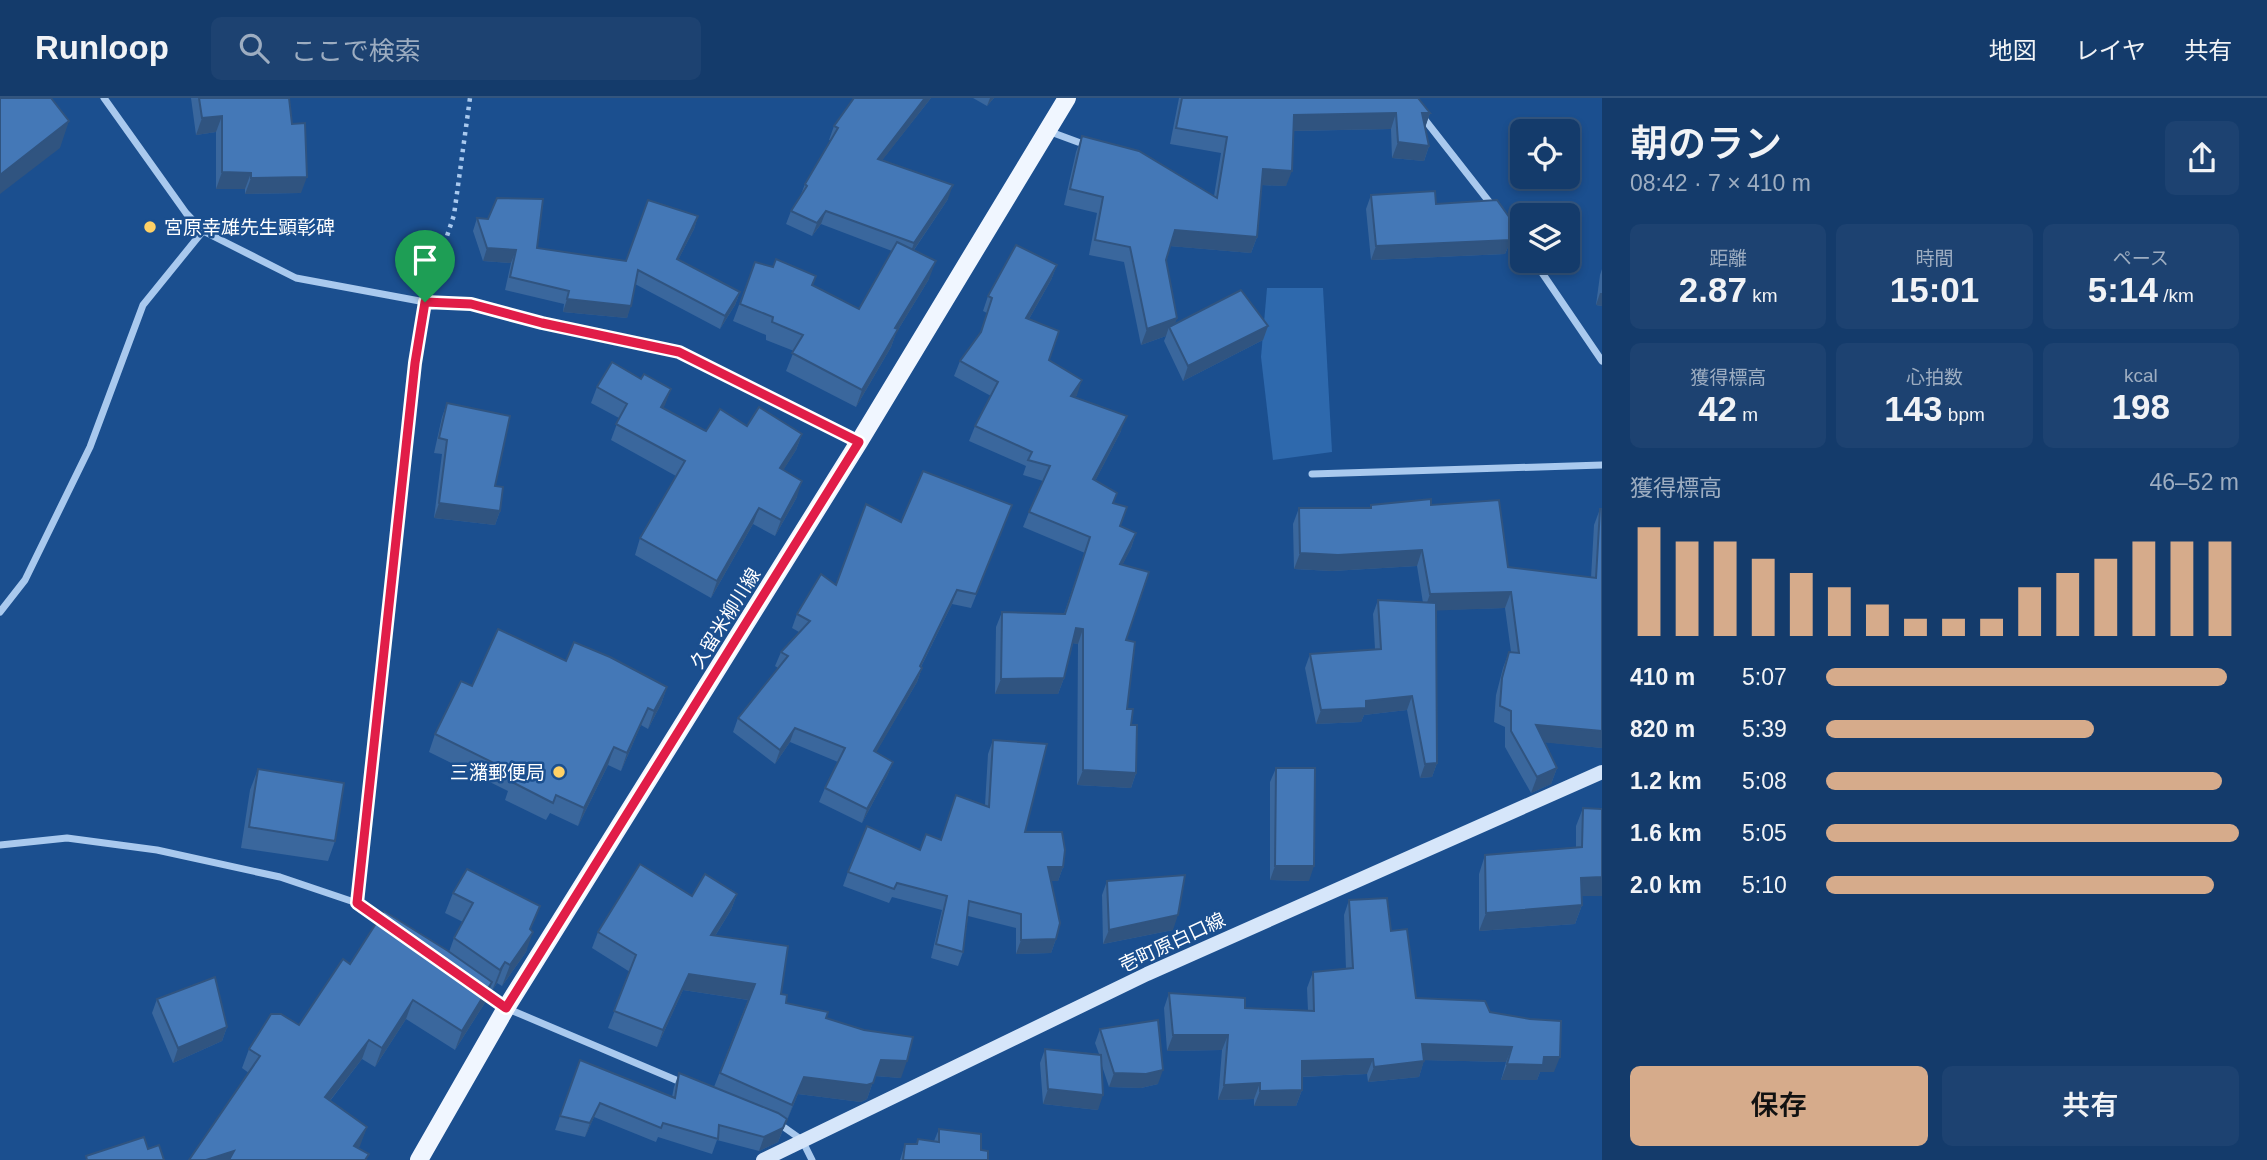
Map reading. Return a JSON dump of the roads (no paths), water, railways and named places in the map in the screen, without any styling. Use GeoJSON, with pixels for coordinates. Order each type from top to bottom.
{"type":"FeatureCollection","features":[{"type":"Feature","properties":{"kind":"main road","name":"久留米柳川線"},"geometry":{"type":"LineString","coordinates":[[419,1160],[506,1008],[859,442],[1067,98]]}},
{"type":"Feature","properties":{"kind":"main road","name":"壱町原白口線"},"geometry":{"type":"LineString","coordinates":[[763,1160],[1147,974],[1602,772]]}},
{"type":"Feature","properties":{"kind":"street"},"geometry":{"type":"LineString","coordinates":[[104,98],[186,213],[203,231],[296,278],[425,302],[471,304],[542,323],[679,352],[859,442]]}},
{"type":"Feature","properties":{"kind":"street"},"geometry":{"type":"LineString","coordinates":[[1415,108],[1510,230]]}},
{"type":"Feature","properties":{"kind":"street"},"geometry":{"type":"LineString","coordinates":[[1048,131],[1091,147]]}},
{"type":"Feature","properties":{"kind":"street"},"geometry":{"type":"LineString","coordinates":[[0,612],[25,580],[90,447],[143,305],[203,231]]}},
{"type":"Feature","properties":{"kind":"street"},"geometry":{"type":"LineString","coordinates":[[1542,273],[1602,361]]}},
{"type":"Feature","properties":{"kind":"street"},"geometry":{"type":"LineString","coordinates":[[1312,474],[1602,465]]}},
{"type":"Feature","properties":{"kind":"street"},"geometry":{"type":"LineString","coordinates":[[0,845],[66,838],[157,850],[280,877],[357,903],[389,926]]}},
{"type":"Feature","properties":{"kind":"street"},"geometry":{"type":"LineString","coordinates":[[474,986],[506,1008],[686,1084]]}},
{"type":"Feature","properties":{"kind":"street"},"geometry":{"type":"LineString","coordinates":[[776,1122],[802,1140],[812,1160]]}},
{"type":"Feature","properties":{"kind":"place","name":"宮原幸雄先生顕彰碑"},"geometry":{"type":"Point","coordinates":[150,227]}},
{"type":"Feature","properties":{"kind":"place","name":"三潴郵便局"},"geometry":{"type":"Point","coordinates":[559,772]}}]}
